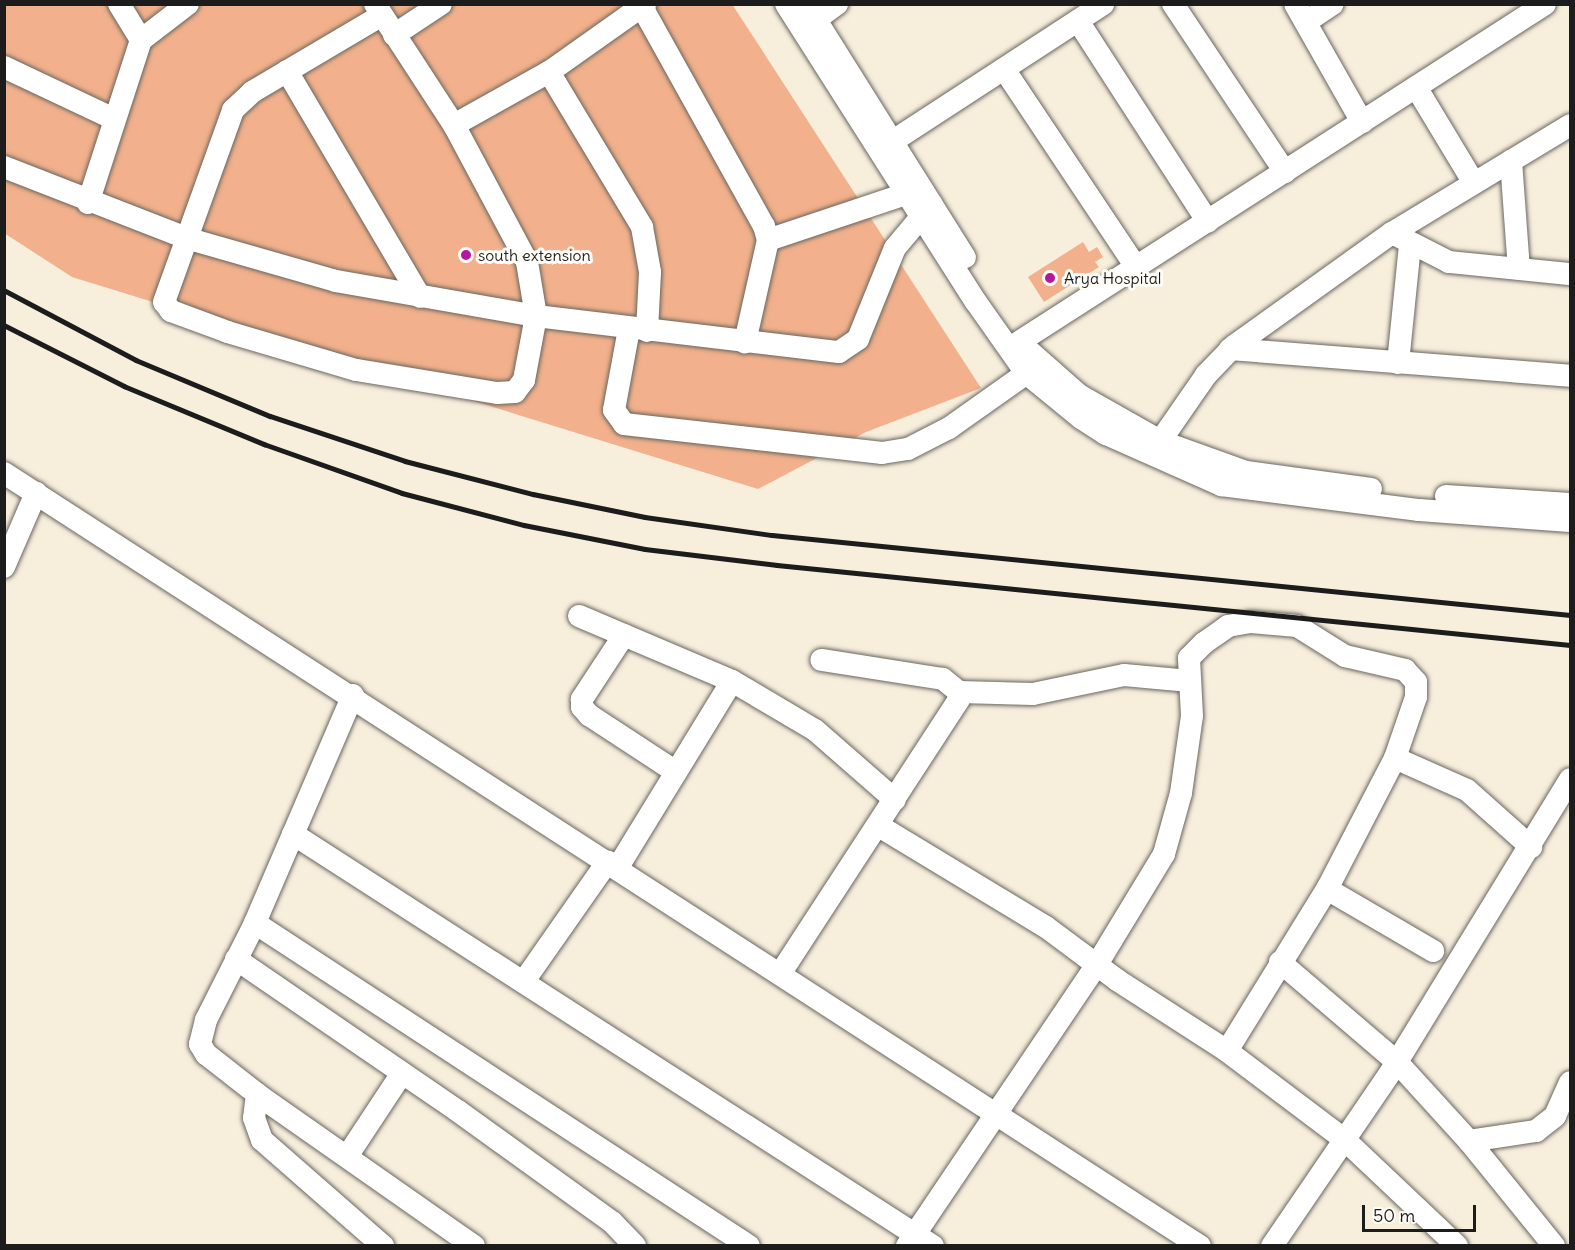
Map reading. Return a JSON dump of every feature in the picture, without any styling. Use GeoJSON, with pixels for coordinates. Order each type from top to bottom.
{"type":"FeatureCollection","features":[{"type":"Feature","properties":{"kind":"street"},"geometry":{"type":"LineString","coordinates":[[119,4],[141,40]]}},
{"type":"Feature","properties":{"kind":"street"},"geometry":{"type":"LineString","coordinates":[[88,203],[141,40],[188,4]]}},
{"type":"Feature","properties":{"kind":"street"},"geometry":{"type":"LineString","coordinates":[[394,36],[441,4]]}},
{"type":"Feature","properties":{"kind":"street"},"geometry":{"type":"LineString","coordinates":[[786,4],[808,18],[893,141],[920,200],[1019,342],[1033,368]]}},
{"type":"Feature","properties":{"kind":"street"},"geometry":{"type":"LineString","coordinates":[[808,18],[837,4]]}},
{"type":"Feature","properties":{"kind":"street"},"geometry":{"type":"LineString","coordinates":[[893,141],[1103,4]]}},
{"type":"Feature","properties":{"kind":"street"},"geometry":{"type":"LineString","coordinates":[[1173,4],[1285,172]]}},
{"type":"Feature","properties":{"kind":"street"},"geometry":{"type":"LineString","coordinates":[[1333,4],[1301,13],[1362,122]]}},
{"type":"Feature","properties":{"kind":"street"},"geometry":{"type":"LineString","coordinates":[[1019,342],[1545,4]]}},
{"type":"Feature","properties":{"kind":"street"},"geometry":{"type":"LineString","coordinates":[[453,125],[549,72],[643,6],[759,214],[768,240],[745,342]]}},
{"type":"Feature","properties":{"kind":"street"},"geometry":{"type":"LineString","coordinates":[[379,10],[453,125],[527,262],[536,316],[524,380],[515,392],[497,393],[377,375],[171,311],[165,298],[233,110],[252,92],[379,10]]}},
{"type":"Feature","properties":{"kind":"street"},"geometry":{"type":"LineString","coordinates":[[808,18],[920,200],[1033,368],[1081,418],[1155,448],[1221,485],[1246,490],[1419,510],[1570,521]]}},
{"type":"Feature","properties":{"kind":"street"},"geometry":{"type":"LineString","coordinates":[[1078,21],[1208,222]]}},
{"type":"Feature","properties":{"kind":"street"},"geometry":{"type":"LineString","coordinates":[[4,67],[114,119]]}},
{"type":"Feature","properties":{"kind":"street"},"geometry":{"type":"LineString","coordinates":[[1004,69],[1136,267]]}},
{"type":"Feature","properties":{"kind":"street"},"geometry":{"type":"LineString","coordinates":[[287,70],[420,297]]}},
{"type":"Feature","properties":{"kind":"street"},"geometry":{"type":"LineString","coordinates":[[549,72],[642,227],[650,272],[638,330],[614,410],[624,424],[882,453],[908,450],[949,428],[1033,368]]}},
{"type":"Feature","properties":{"kind":"street"},"geometry":{"type":"LineString","coordinates":[[1416,87],[1474,183]]}},
{"type":"Feature","properties":{"kind":"street"},"geometry":{"type":"LineString","coordinates":[[1155,448],[1206,375],[1230,349],[1401,239],[1474,183],[1570,125]]}},
{"type":"Feature","properties":{"kind":"street"},"geometry":{"type":"LineString","coordinates":[[1511,161],[1519,269]]}},
{"type":"Feature","properties":{"kind":"street"},"geometry":{"type":"LineString","coordinates":[[4,167],[88,203],[186,238],[336,281],[536,316],[638,330],[839,352],[849,348],[867,323],[895,248],[920,200]]}},
{"type":"Feature","properties":{"kind":"street"},"geometry":{"type":"LineString","coordinates":[[768,240],[920,200]]}},
{"type":"Feature","properties":{"kind":"street"},"geometry":{"type":"LineString","coordinates":[[1401,239],[1449,262],[1570,274]]}},
{"type":"Feature","properties":{"kind":"street"},"geometry":{"type":"LineString","coordinates":[[1398,363],[1401,239]]}},
{"type":"Feature","properties":{"kind":"street"},"geometry":{"type":"LineString","coordinates":[[1230,349],[1570,376]]}},
{"type":"Feature","properties":{"kind":"street"},"geometry":{"type":"LineString","coordinates":[[1155,448],[1246,472],[1406,494],[1570,504]]}},
{"type":"Feature","properties":{"kind":"street"},"geometry":{"type":"LineString","coordinates":[[4,473],[353,695],[996,1116],[1200,1245]]}},
{"type":"Feature","properties":{"kind":"street"},"geometry":{"type":"LineString","coordinates":[[4,567],[36,493]]}},
{"type":"Feature","properties":{"kind":"street"},"geometry":{"type":"LineString","coordinates":[[579,616],[732,681],[823,735],[895,800]]}},
{"type":"Feature","properties":{"kind":"street"},"geometry":{"type":"LineString","coordinates":[[293,834],[524,981],[918,1242],[996,1116],[1096,966],[1164,854],[1174,823],[1192,716],[1189,658],[1194,651],[1228,626],[1251,622],[1307,629],[1345,656],[1413,675],[1416,697],[1395,758],[1327,889],[1227,1051]]}},
{"type":"Feature","properties":{"kind":"street"},"geometry":{"type":"LineString","coordinates":[[624,635],[582,699],[582,707],[589,715],[676,772]]}},
{"type":"Feature","properties":{"kind":"street"},"geometry":{"type":"LineString","coordinates":[[821,660],[943,680],[959,692],[1033,694],[1124,675],[1190,681]]}},
{"type":"Feature","properties":{"kind":"street"},"geometry":{"type":"LineString","coordinates":[[524,981],[613,864],[676,772],[732,681]]}},
{"type":"Feature","properties":{"kind":"street"},"geometry":{"type":"LineString","coordinates":[[780,974],[948,719],[959,692]]}},
{"type":"Feature","properties":{"kind":"street"},"geometry":{"type":"LineString","coordinates":[[353,695],[255,923],[206,1020],[200,1044],[206,1054],[257,1094],[348,1155],[474,1245]]}},
{"type":"Feature","properties":{"kind":"street"},"geometry":{"type":"LineString","coordinates":[[1395,758],[1467,790],[1531,847]]}},
{"type":"Feature","properties":{"kind":"street"},"geometry":{"type":"LineString","coordinates":[[1272,1245],[1346,1140],[1397,1062],[1531,847],[1570,779]]}},
{"type":"Feature","properties":{"kind":"street"},"geometry":{"type":"LineString","coordinates":[[879,826],[1046,927],[1096,966],[1227,1051],[1346,1140],[1457,1245]]}},
{"type":"Feature","properties":{"kind":"street"},"geometry":{"type":"LineString","coordinates":[[1327,889],[1433,951]]}},
{"type":"Feature","properties":{"kind":"street"},"geometry":{"type":"LineString","coordinates":[[255,923],[749,1245]]}},
{"type":"Feature","properties":{"kind":"street"},"geometry":{"type":"LineString","coordinates":[[236,959],[612,1222],[635,1245]]}},
{"type":"Feature","properties":{"kind":"street"},"geometry":{"type":"LineString","coordinates":[[1280,962],[1397,1062],[1469,1141],[1554,1245]]}},
{"type":"Feature","properties":{"kind":"street"},"geometry":{"type":"LineString","coordinates":[[348,1155],[402,1073]]}},
{"type":"Feature","properties":{"kind":"street"},"geometry":{"type":"LineString","coordinates":[[1469,1141],[1536,1131],[1555,1116],[1570,1082]]}},
{"type":"Feature","properties":{"kind":"street"},"geometry":{"type":"LineString","coordinates":[[257,1094],[254,1118],[262,1140],[383,1245]]}},
{"type":"Feature","properties":{"kind":"building","name":"south extension"},"geometry":{"type":"Polygon","coordinates":[[[4,4],[732,4],[981,388],[866,432],[758,489],[72,277],[4,233],[4,4]]]}},
{"type":"Feature","properties":{"kind":"building"},"geometry":{"type":"Polygon","coordinates":[[[1083,242],[1089,252],[1097,247],[1103,257],[1095,262],[1099,267],[1044,302],[1028,277],[1083,242]]]}},
{"type":"Feature","properties":{"kind":"railway"},"geometry":{"type":"LineString","coordinates":[[4,290],[136,360],[270,416],[405,461],[533,494],[645,517],[772,535],[1570,615]]}},
{"type":"Feature","properties":{"kind":"railway"},"geometry":{"type":"LineString","coordinates":[[4,325],[124,386],[264,444],[402,493],[524,525],[645,549],[777,565],[1570,645]]}},
{"type":"Feature","properties":{"kind":"place","name":"south extension"},"geometry":{"type":"Point","coordinates":[466,255]}},
{"type":"Feature","properties":{"kind":"place","name":"Arya Hospital"},"geometry":{"type":"Point","coordinates":[1050,278]}}]}
